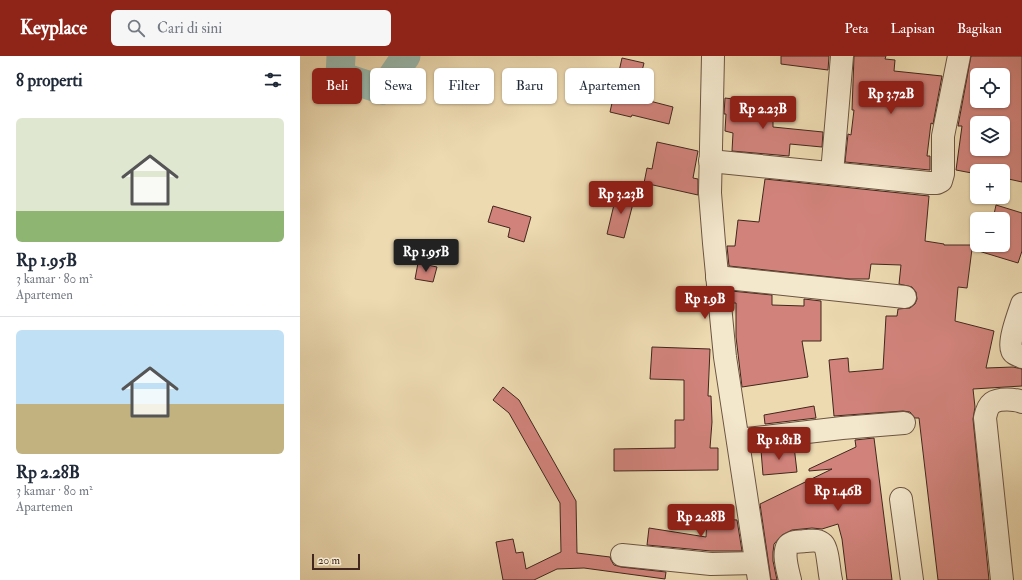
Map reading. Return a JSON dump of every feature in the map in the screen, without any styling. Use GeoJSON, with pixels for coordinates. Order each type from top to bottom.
{"type":"FeatureCollection","features":[{"type":"Feature","properties":{"kind":"street"},"geometry":{"type":"LineString","coordinates":[[622,555],[711,564],[758,571],[725,357],[717,277],[710,193],[713,56]]}},
{"type":"Feature","properties":{"kind":"street"},"geometry":{"type":"LineString","coordinates":[[832,173],[842,56]]}},
{"type":"Feature","properties":{"kind":"street"},"geometry":{"type":"LineString","coordinates":[[710,161],[937,183],[941,180],[943,174],[944,136],[959,56]]}},
{"type":"Feature","properties":{"kind":"street"},"geometry":{"type":"LineString","coordinates":[[717,277],[904,297]]}},
{"type":"Feature","properties":{"kind":"street"},"geometry":{"type":"LineString","coordinates":[[1022,304],[1011,342],[1012,350],[1022,357]]}},
{"type":"Feature","properties":{"kind":"street"},"geometry":{"type":"LineString","coordinates":[[1002,580],[985,418],[992,403],[1003,400],[1018,400],[1022,402]]}},
{"type":"Feature","properties":{"kind":"street"},"geometry":{"type":"LineString","coordinates":[[738,440],[842,428],[904,423]]}},
{"type":"Feature","properties":{"kind":"street"},"geometry":{"type":"LineString","coordinates":[[901,499],[912,580]]}},
{"type":"Feature","properties":{"kind":"street"},"geometry":{"type":"LineString","coordinates":[[790,580],[785,557],[788,546],[792,543],[814,540],[819,541],[825,546],[831,580]]}},
{"type":"Feature","properties":{"kind":"building"},"geometry":{"type":"Polygon","coordinates":[[[781,56],[829,56],[828,70],[781,64],[781,56]]]}},
{"type":"Feature","properties":{"kind":"building"},"geometry":{"type":"Polygon","coordinates":[[[854,56],[886,56],[885,59],[895,60],[894,71],[942,76],[933,124],[931,123],[927,156],[930,156],[930,170],[845,162],[848,134],[851,135],[854,110],[852,110],[854,56]]]}},
{"type":"Feature","properties":{"kind":"building"},"geometry":{"type":"Polygon","coordinates":[[[971,56],[1022,56],[1022,182],[1010,179],[1010,164],[970,164],[970,173],[956,170],[962,126],[958,126],[971,56]]]}},
{"type":"Feature","properties":{"kind":"building"},"geometry":{"type":"Polygon","coordinates":[[[622,58],[644,63],[643,68],[620,68],[622,58]]]}},
{"type":"Feature","properties":{"kind":"building"},"geometry":{"type":"Polygon","coordinates":[[[725,98],[774,104],[772,121],[773,127],[823,132],[822,147],[790,144],[789,156],[732,151],[733,133],[725,131],[725,98]]]}},
{"type":"Feature","properties":{"kind":"building"},"geometry":{"type":"Polygon","coordinates":[[[654,102],[673,107],[669,124],[632,115],[631,117],[610,112],[612,104],[654,104],[654,102]]]}},
{"type":"Feature","properties":{"kind":"building"},"geometry":{"type":"Polygon","coordinates":[[[657,142],[698,151],[693,178],[698,179],[698,195],[644,183],[647,168],[652,169],[657,142]]]}},
{"type":"Feature","properties":{"kind":"building"},"geometry":{"type":"Polygon","coordinates":[[[765,179],[929,196],[925,241],[944,245],[970,245],[970,252],[972,252],[967,288],[958,287],[955,321],[994,331],[986,368],[1013,367],[1022,369],[1022,386],[973,389],[975,407],[973,419],[989,580],[938,580],[919,418],[915,418],[910,412],[903,411],[834,416],[829,360],[848,358],[849,372],[883,369],[886,316],[897,316],[898,309],[910,308],[915,304],[917,299],[916,292],[912,287],[899,284],[901,265],[871,264],[869,279],[850,279],[729,266],[727,246],[735,246],[738,220],[759,222],[765,179]]]}},
{"type":"Feature","properties":{"kind":"building"},"geometry":{"type":"Polygon","coordinates":[[[617,192],[635,196],[624,238],[607,234],[617,192]]]}},
{"type":"Feature","properties":{"kind":"building"},"geometry":{"type":"Polygon","coordinates":[[[996,205],[1022,213],[1022,251],[1018,263],[982,252],[1010,252],[1010,212],[994,212],[996,205]]]}},
{"type":"Feature","properties":{"kind":"building"},"geometry":{"type":"Polygon","coordinates":[[[493,206],[531,217],[524,242],[508,237],[510,228],[488,222],[493,206]]]}},
{"type":"Feature","properties":{"kind":"building"},"geometry":{"type":"Polygon","coordinates":[[[418,263],[437,267],[433,282],[415,279],[418,263]]]}},
{"type":"Feature","properties":{"kind":"building"},"geometry":{"type":"Polygon","coordinates":[[[731,291],[772,295],[772,305],[804,306],[804,299],[821,301],[821,341],[802,341],[808,377],[742,387],[736,337],[736,303],[732,303],[731,291]]]}},
{"type":"Feature","properties":{"kind":"building"},"geometry":{"type":"Polygon","coordinates":[[[652,347],[710,349],[708,396],[711,396],[712,422],[710,448],[718,448],[718,470],[614,471],[614,449],[675,448],[675,420],[684,420],[684,380],[650,379],[652,347]]]}},
{"type":"Feature","properties":{"kind":"building"},"geometry":{"type":"Polygon","coordinates":[[[503,387],[519,400],[576,501],[577,553],[610,557],[614,565],[621,567],[666,572],[665,579],[584,568],[557,569],[534,580],[503,580],[496,542],[513,539],[516,553],[523,552],[526,569],[561,552],[560,503],[509,413],[493,400],[503,387]]]}},
{"type":"Feature","properties":{"kind":"building"},"geometry":{"type":"Polygon","coordinates":[[[814,406],[816,418],[765,424],[764,415],[814,406]]]}},
{"type":"Feature","properties":{"kind":"building"},"geometry":{"type":"Polygon","coordinates":[[[874,438],[892,580],[847,580],[842,539],[838,524],[822,529],[812,528],[792,530],[782,535],[774,544],[773,552],[773,561],[777,580],[771,580],[760,504],[832,469],[809,471],[809,469],[856,447],[855,440],[874,438]]]}},
{"type":"Feature","properties":{"kind":"building"},"geometry":{"type":"Polygon","coordinates":[[[794,446],[797,472],[763,475],[761,450],[794,446]]]}},
{"type":"Feature","properties":{"kind":"building"},"geometry":{"type":"Polygon","coordinates":[[[707,518],[737,520],[742,551],[711,551],[647,545],[649,528],[706,537],[707,518]]]}},
{"type":"Feature","properties":{"kind":"waterway"},"geometry":{"type":"LineString","coordinates":[[341,56],[340,76],[383,90],[406,56]]}}]}
